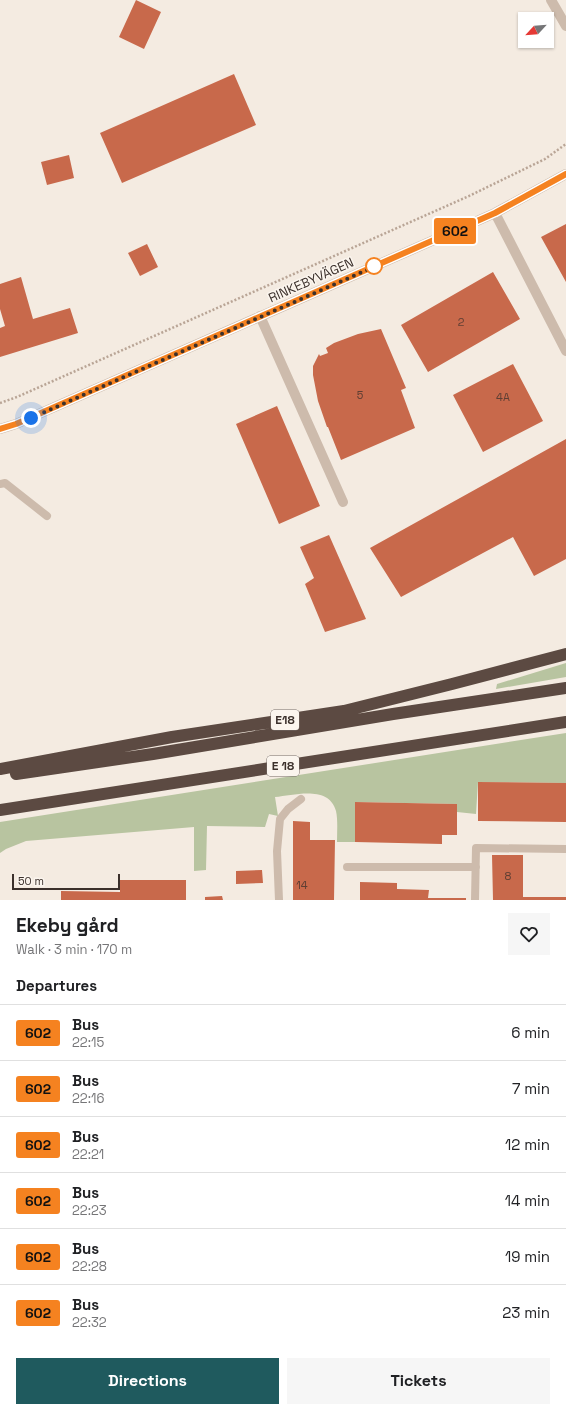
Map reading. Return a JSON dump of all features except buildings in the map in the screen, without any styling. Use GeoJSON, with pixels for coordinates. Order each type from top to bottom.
{"type":"FeatureCollection","features":[{"type":"Feature","properties":{"kind":"highway","name":"E18"},"geometry":{"type":"LineString","coordinates":[[0,769],[172,737],[344,711],[566,654]]}},
{"type":"Feature","properties":{"kind":"highway"},"geometry":{"type":"LineString","coordinates":[[0,776],[153,754],[392,714],[566,688]]}},
{"type":"Feature","properties":{"kind":"highway","name":"E 18"},"geometry":{"type":"LineString","coordinates":[[0,810],[566,722]]}},
{"type":"Feature","properties":{"kind":"street"},"geometry":{"type":"LineString","coordinates":[[552,0],[566,26]]}},
{"type":"Feature","properties":{"kind":"street","name":"RINKEBYVÄGEN"},"geometry":{"type":"LineString","coordinates":[[0,429],[16,424],[495,213],[566,174]]}},
{"type":"Feature","properties":{"kind":"street"},"geometry":{"type":"LineString","coordinates":[[495,213],[566,351]]}},
{"type":"Feature","properties":{"kind":"street","name":"RINKEBYVÄGEN"},"geometry":{"type":"LineString","coordinates":[[260,316],[343,502]]}},
{"type":"Feature","properties":{"kind":"lane"},"geometry":{"type":"LineString","coordinates":[[0,484],[4,483],[47,516]]}},
{"type":"Feature","properties":{"kind":"lane"},"geometry":{"type":"LineString","coordinates":[[279,900],[278,851],[280,819],[288,808],[302,799]]}},
{"type":"Feature","properties":{"kind":"lane"},"geometry":{"type":"LineString","coordinates":[[475,900],[476,848],[566,849]]}},
{"type":"Feature","properties":{"kind":"lane"},"geometry":{"type":"LineString","coordinates":[[347,867],[476,868]]}},
{"type":"Feature","properties":{"kind":"path"},"geometry":{"type":"LineString","coordinates":[[0,403],[17,397],[469,196],[546,159],[566,144]]}},
{"type":"Feature","properties":{"kind":"green space"},"geometry":{"type":"Polygon","coordinates":[[[566,663],[566,677],[496,689],[497,684],[566,663]]]}},
{"type":"Feature","properties":{"kind":"green space"},"geometry":{"type":"Polygon","coordinates":[[[566,733],[566,783],[478,782],[476,814],[457,812],[457,804],[355,802],[355,842],[337,842],[336,811],[332,803],[319,795],[301,794],[275,797],[278,816],[269,814],[265,827],[207,826],[206,870],[194,871],[194,827],[26,841],[0,853],[0,822],[566,733]]]}},
{"type":"Feature","properties":{"kind":"bus line","name":"602"},"geometry":{"type":"LineString","coordinates":[[0,429],[16,424],[495,213],[566,174]]}},
{"type":"Feature","properties":{"kind":"route"},"geometry":{"type":"LineString","coordinates":[[31,418],[376,266],[374,266]]}}]}
